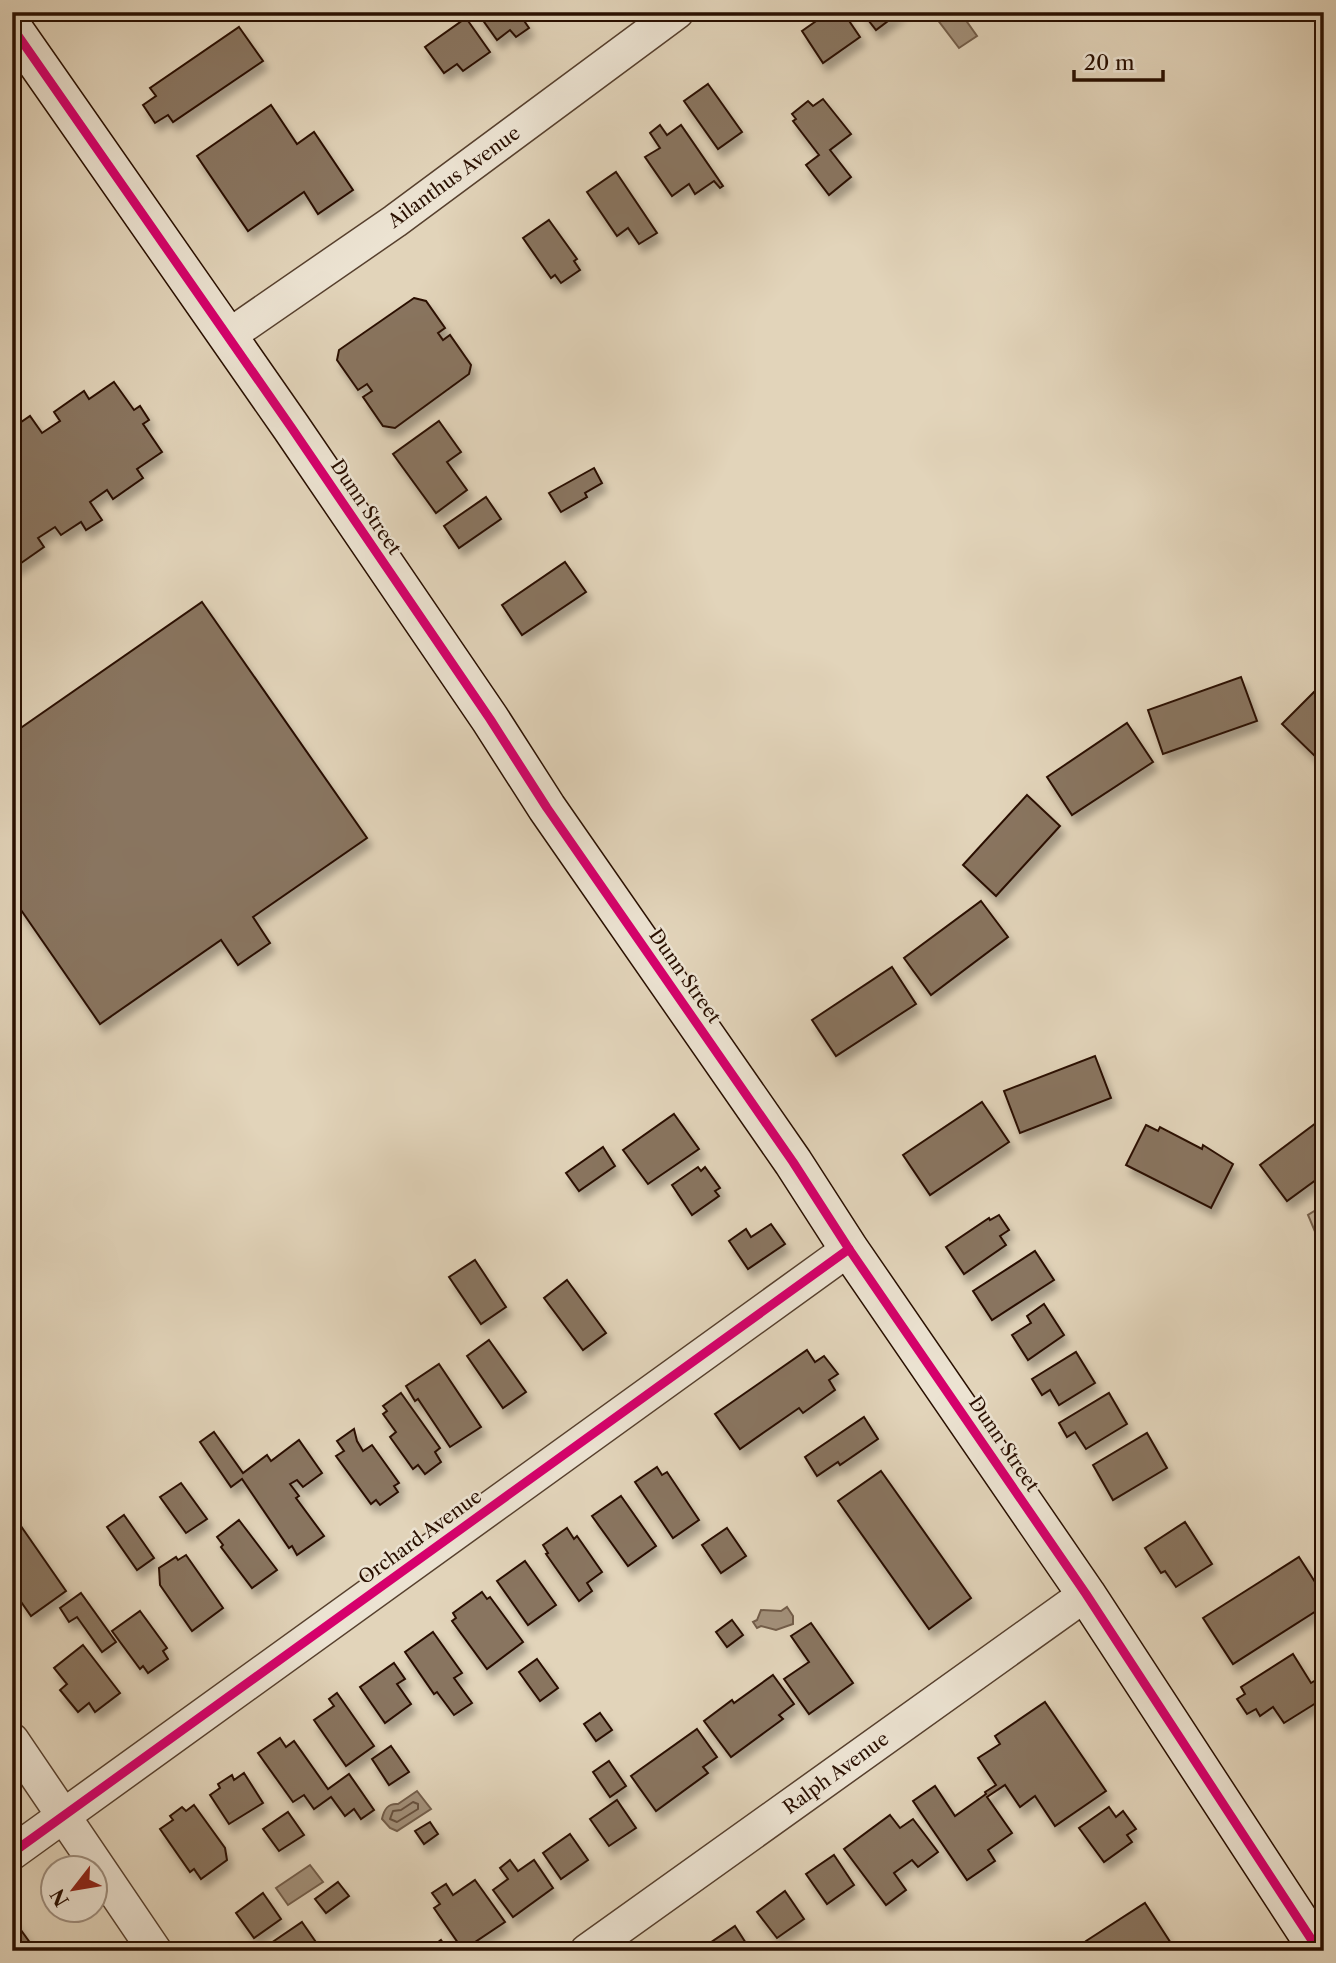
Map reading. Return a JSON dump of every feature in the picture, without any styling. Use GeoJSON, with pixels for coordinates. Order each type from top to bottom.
{"type":"FeatureCollection","features":[{"type":"Feature","properties":{"kind":"street","name":"Ailanthus Avenue"},"geometry":{"type":"LineString","coordinates":[[227,337],[396,221],[677,12]]}},
{"type":"Feature","properties":{"kind":"street","name":"Dunn Street"},"geometry":{"type":"LineString","coordinates":[[12,27],[793,1162],[849,1249],[1086,1594],[1319,1951]]}},
{"type":"Feature","properties":{"kind":"street","name":"Orchard Avenue"},"geometry":{"type":"LineString","coordinates":[[12,1853],[849,1249]]}},
{"type":"Feature","properties":{"kind":"street","name":"Ralph Avenue"},"geometry":{"type":"LineString","coordinates":[[587,1951],[1086,1594]]}},
{"type":"Feature","properties":{"kind":"street"},"geometry":{"type":"LineString","coordinates":[[12,1740],[155,1951]]}},
{"type":"Feature","properties":{"kind":"shaded area"},"geometry":{"type":"Polygon","coordinates":[[[1324,1205],[1324,1253],[1308,1215],[1324,1205]]]}},
{"type":"Feature","properties":{"kind":"water"},"geometry":{"type":"Polygon","coordinates":[[[937,12],[960,12],[977,36],[959,48],[934,15],[937,12]]]}},
{"type":"Feature","properties":{"kind":"water"},"geometry":{"type":"Polygon","coordinates":[[[787,1607],[793,1616],[793,1624],[776,1630],[761,1626],[757,1628],[753,1622],[757,1620],[761,1610],[781,1611],[787,1607]]]}},
{"type":"Feature","properties":{"kind":"water"},"geometry":{"type":"Polygon","coordinates":[[[417,1791],[431,1809],[397,1831],[390,1828],[382,1819],[385,1810],[417,1791]]]}},
{"type":"Feature","properties":{"kind":"water"},"geometry":{"type":"Polygon","coordinates":[[[310,1865],[323,1882],[288,1905],[276,1888],[310,1865]]]}},
{"type":"Feature","properties":{"kind":"building"},"geometry":{"type":"Polygon","coordinates":[[[477,12],[518,12],[529,28],[516,37],[510,30],[497,40],[477,12]]]}},
{"type":"Feature","properties":{"kind":"building"},"geometry":{"type":"Polygon","coordinates":[[[829,12],[843,12],[860,37],[823,63],[802,31],[829,12]]]}},
{"type":"Feature","properties":{"kind":"building"},"geometry":{"type":"Polygon","coordinates":[[[862,12],[900,12],[876,30],[862,12]]]}},
{"type":"Feature","properties":{"kind":"building"},"geometry":{"type":"Polygon","coordinates":[[[466,18],[490,52],[463,71],[457,64],[444,73],[425,47],[466,18]]]}},
{"type":"Feature","properties":{"kind":"building"},"geometry":{"type":"Polygon","coordinates":[[[239,27],[263,61],[173,122],[168,115],[155,123],[143,105],[156,96],[150,88],[239,27]]]}},
{"type":"Feature","properties":{"kind":"building"},"geometry":{"type":"Polygon","coordinates":[[[708,84],[742,132],[718,149],[684,101],[708,84]]]}},
{"type":"Feature","properties":{"kind":"building"},"geometry":{"type":"Polygon","coordinates":[[[823,99],[851,134],[830,150],[851,177],[829,195],[806,165],[819,155],[793,121],[796,119],[792,114],[808,101],[813,106],[823,99]]]}},
{"type":"Feature","properties":{"kind":"building"},"geometry":{"type":"Polygon","coordinates":[[[271,105],[297,144],[314,132],[353,190],[318,214],[304,192],[248,231],[197,156],[271,105]]]}},
{"type":"Feature","properties":{"kind":"building"},"geometry":{"type":"Polygon","coordinates":[[[660,125],[667,135],[681,125],[723,186],[720,188],[714,181],[695,194],[689,184],[672,196],[645,157],[660,148],[650,133],[660,125]]]}},
{"type":"Feature","properties":{"kind":"building"},"geometry":{"type":"Polygon","coordinates":[[[616,172],[657,233],[639,244],[628,228],[617,236],[587,192],[616,172]]]}},
{"type":"Feature","properties":{"kind":"building"},"geometry":{"type":"Polygon","coordinates":[[[549,220],[577,259],[574,261],[580,270],[561,283],[555,275],[551,278],[523,238],[549,220]]]}},
{"type":"Feature","properties":{"kind":"building"},"geometry":{"type":"Polygon","coordinates":[[[414,298],[426,301],[445,328],[438,333],[443,340],[450,335],[471,365],[469,374],[395,428],[383,426],[363,397],[372,391],[367,384],[358,390],[337,360],[339,350],[414,298]]]}},
{"type":"Feature","properties":{"kind":"building"},"geometry":{"type":"Polygon","coordinates":[[[114,382],[134,410],[140,406],[149,420],[143,424],[162,452],[137,469],[143,478],[113,499],[107,490],[90,502],[102,520],[86,530],[81,522],[61,535],[55,527],[38,538],[44,547],[14,568],[12,441],[20,435],[14,427],[30,416],[42,433],[60,421],[54,412],[84,391],[89,399],[114,382]]]}},
{"type":"Feature","properties":{"kind":"building"},"geometry":{"type":"Polygon","coordinates":[[[439,421],[461,452],[447,462],[467,490],[436,513],[393,454],[439,421]]]}},
{"type":"Feature","properties":{"kind":"building"},"geometry":{"type":"Polygon","coordinates":[[[594,468],[602,483],[585,493],[587,497],[561,512],[549,493],[594,468]]]}},
{"type":"Feature","properties":{"kind":"building"},"geometry":{"type":"Polygon","coordinates":[[[486,497],[501,519],[459,548],[444,526],[486,497]]]}},
{"type":"Feature","properties":{"kind":"building"},"geometry":{"type":"Polygon","coordinates":[[[565,562],[586,592],[522,635],[502,605],[565,562]]]}},
{"type":"Feature","properties":{"kind":"building"},"geometry":{"type":"Polygon","coordinates":[[[202,602],[367,838],[253,917],[270,943],[238,965],[221,940],[100,1024],[12,897],[12,734],[202,602]]]}},
{"type":"Feature","properties":{"kind":"building"},"geometry":{"type":"Polygon","coordinates":[[[1241,677],[1257,721],[1163,754],[1148,710],[1241,677]]]}},
{"type":"Feature","properties":{"kind":"building"},"geometry":{"type":"Polygon","coordinates":[[[1315,691],[1324,700],[1324,765],[1282,724],[1315,691]]]}},
{"type":"Feature","properties":{"kind":"building"},"geometry":{"type":"Polygon","coordinates":[[[1127,723],[1153,762],[1072,815],[1047,777],[1127,723]]]}},
{"type":"Feature","properties":{"kind":"building"},"geometry":{"type":"Polygon","coordinates":[[[1027,795],[1060,826],[996,896],[963,865],[1027,795]]]}},
{"type":"Feature","properties":{"kind":"building"},"geometry":{"type":"Polygon","coordinates":[[[981,901],[1008,937],[931,995],[904,958],[981,901]]]}},
{"type":"Feature","properties":{"kind":"building"},"geometry":{"type":"Polygon","coordinates":[[[892,967],[916,1004],[836,1056],[812,1020],[892,967]]]}},
{"type":"Feature","properties":{"kind":"building"},"geometry":{"type":"Polygon","coordinates":[[[1095,1056],[1111,1098],[1020,1133],[1004,1091],[1095,1056]]]}},
{"type":"Feature","properties":{"kind":"building"},"geometry":{"type":"Polygon","coordinates":[[[982,1102],[1009,1142],[930,1195],[903,1155],[982,1102]]]}},
{"type":"Feature","properties":{"kind":"building"},"geometry":{"type":"Polygon","coordinates":[[[674,1114],[699,1149],[648,1184],[623,1150],[674,1114]]]}},
{"type":"Feature","properties":{"kind":"building"},"geometry":{"type":"Polygon","coordinates":[[[1324,1117],[1324,1174],[1287,1201],[1260,1165],[1324,1117]]]}},
{"type":"Feature","properties":{"kind":"building"},"geometry":{"type":"Polygon","coordinates":[[[1146,1125],[1158,1131],[1160,1127],[1202,1149],[1203,1145],[1233,1164],[1211,1208],[1126,1165],[1146,1125]]]}},
{"type":"Feature","properties":{"kind":"building"},"geometry":{"type":"Polygon","coordinates":[[[603,1147],[615,1166],[579,1191],[566,1173],[603,1147]]]}},
{"type":"Feature","properties":{"kind":"building"},"geometry":{"type":"Polygon","coordinates":[[[698,1167],[701,1171],[705,1167],[720,1188],[715,1191],[719,1196],[692,1215],[672,1185],[698,1167]]]}},
{"type":"Feature","properties":{"kind":"building"},"geometry":{"type":"Polygon","coordinates":[[[999,1215],[1009,1230],[1000,1236],[1006,1245],[964,1274],[946,1247],[989,1218],[990,1220],[999,1215]]]}},
{"type":"Feature","properties":{"kind":"building"},"geometry":{"type":"Polygon","coordinates":[[[771,1224],[785,1244],[748,1269],[729,1241],[746,1229],[751,1237],[771,1224]]]}},
{"type":"Feature","properties":{"kind":"building"},"geometry":{"type":"Polygon","coordinates":[[[1035,1251],[1054,1280],[992,1320],[973,1291],[1035,1251]]]}},
{"type":"Feature","properties":{"kind":"building"},"geometry":{"type":"Polygon","coordinates":[[[475,1260],[506,1307],[481,1324],[449,1277],[475,1260]]]}},
{"type":"Feature","properties":{"kind":"building"},"geometry":{"type":"Polygon","coordinates":[[[567,1280],[606,1333],[583,1350],[544,1298],[567,1280]]]}},
{"type":"Feature","properties":{"kind":"building"},"geometry":{"type":"Polygon","coordinates":[[[1044,1304],[1064,1335],[1028,1360],[1012,1335],[1031,1323],[1027,1316],[1044,1304]]]}},
{"type":"Feature","properties":{"kind":"building"},"geometry":{"type":"Polygon","coordinates":[[[489,1340],[526,1392],[503,1408],[467,1356],[489,1340]]]}},
{"type":"Feature","properties":{"kind":"building"},"geometry":{"type":"Polygon","coordinates":[[[807,1350],[815,1362],[824,1356],[838,1374],[829,1380],[835,1390],[803,1413],[799,1408],[740,1449],[715,1414],[807,1350]]]}},
{"type":"Feature","properties":{"kind":"building"},"geometry":{"type":"Polygon","coordinates":[[[1076,1352],[1095,1383],[1059,1405],[1050,1390],[1042,1395],[1032,1379],[1076,1352]]]}},
{"type":"Feature","properties":{"kind":"building"},"geometry":{"type":"Polygon","coordinates":[[[439,1364],[481,1427],[450,1447],[418,1399],[415,1401],[406,1386],[439,1364]]]}},
{"type":"Feature","properties":{"kind":"building"},"geometry":{"type":"Polygon","coordinates":[[[401,1393],[440,1448],[435,1452],[441,1462],[425,1474],[418,1465],[413,1469],[390,1437],[396,1432],[383,1414],[387,1411],[383,1406],[401,1393]]]}},
{"type":"Feature","properties":{"kind":"building"},"geometry":{"type":"Polygon","coordinates":[[[1109,1393],[1127,1424],[1086,1449],[1075,1432],[1067,1437],[1059,1423],[1109,1393]]]}},
{"type":"Feature","properties":{"kind":"building"},"geometry":{"type":"Polygon","coordinates":[[[864,1417],[878,1439],[840,1465],[838,1462],[817,1476],[805,1457],[864,1417]]]}},
{"type":"Feature","properties":{"kind":"building"},"geometry":{"type":"Polygon","coordinates":[[[354,1429],[363,1451],[372,1445],[399,1483],[394,1486],[398,1492],[380,1505],[376,1500],[371,1504],[336,1456],[344,1451],[337,1441],[354,1429]]]}},
{"type":"Feature","properties":{"kind":"building"},"geometry":{"type":"Polygon","coordinates":[[[214,1432],[243,1473],[267,1455],[271,1461],[299,1440],[322,1473],[303,1487],[297,1480],[290,1484],[299,1496],[296,1498],[324,1536],[297,1555],[292,1546],[289,1548],[242,1479],[231,1487],[200,1442],[214,1432]]]}},
{"type":"Feature","properties":{"kind":"building"},"geometry":{"type":"Polygon","coordinates":[[[1147,1433],[1167,1468],[1113,1500],[1093,1465],[1147,1433]]]}},
{"type":"Feature","properties":{"kind":"building"},"geometry":{"type":"Polygon","coordinates":[[[657,1467],[662,1475],[667,1472],[699,1520],[673,1538],[635,1482],[657,1467]]]}},
{"type":"Feature","properties":{"kind":"building"},"geometry":{"type":"Polygon","coordinates":[[[881,1471],[971,1598],[929,1629],[838,1501],[881,1471]]]}},
{"type":"Feature","properties":{"kind":"building"},"geometry":{"type":"Polygon","coordinates":[[[181,1483],[207,1519],[186,1533],[160,1497],[181,1483]]]}},
{"type":"Feature","properties":{"kind":"building"},"geometry":{"type":"Polygon","coordinates":[[[621,1496],[656,1546],[628,1566],[592,1516],[621,1496]]]}},
{"type":"Feature","properties":{"kind":"building"},"geometry":{"type":"Polygon","coordinates":[[[124,1515],[154,1558],[137,1570],[107,1527],[124,1515]]]}},
{"type":"Feature","properties":{"kind":"building"},"geometry":{"type":"Polygon","coordinates":[[[16,1519],[66,1591],[31,1616],[12,1589],[12,1521],[16,1519]]]}},
{"type":"Feature","properties":{"kind":"building"},"geometry":{"type":"Polygon","coordinates":[[[239,1520],[277,1570],[252,1588],[221,1547],[223,1545],[217,1537],[239,1520]]]}},
{"type":"Feature","properties":{"kind":"building"},"geometry":{"type":"Polygon","coordinates":[[[1185,1522],[1212,1564],[1176,1587],[1165,1571],[1161,1573],[1145,1548],[1185,1522]]]}},
{"type":"Feature","properties":{"kind":"building"},"geometry":{"type":"Polygon","coordinates":[[[567,1528],[574,1539],[577,1536],[602,1572],[587,1583],[592,1591],[579,1601],[546,1554],[548,1553],[543,1545],[567,1528]]]}},
{"type":"Feature","properties":{"kind":"building"},"geometry":{"type":"Polygon","coordinates":[[[727,1528],[746,1556],[721,1573],[702,1545],[727,1528]]]}},
{"type":"Feature","properties":{"kind":"building"},"geometry":{"type":"Polygon","coordinates":[[[186,1555],[223,1608],[192,1631],[160,1585],[159,1568],[176,1557],[178,1560],[186,1555]]]}},
{"type":"Feature","properties":{"kind":"building"},"geometry":{"type":"Polygon","coordinates":[[[1299,1557],[1324,1596],[1324,1606],[1233,1664],[1203,1618],[1299,1557]]]}},
{"type":"Feature","properties":{"kind":"building"},"geometry":{"type":"Polygon","coordinates":[[[525,1561],[556,1605],[528,1625],[497,1581],[525,1561]]]}},
{"type":"Feature","properties":{"kind":"building"},"geometry":{"type":"Polygon","coordinates":[[[482,1592],[487,1599],[490,1597],[523,1642],[487,1669],[452,1621],[456,1618],[453,1613],[482,1592]]]}},
{"type":"Feature","properties":{"kind":"building"},"geometry":{"type":"Polygon","coordinates":[[[81,1593],[116,1642],[102,1652],[77,1617],[69,1622],[60,1608],[81,1593]]]}},
{"type":"Feature","properties":{"kind":"building"},"geometry":{"type":"Polygon","coordinates":[[[140,1611],[167,1648],[163,1651],[168,1659],[148,1673],[143,1666],[140,1669],[112,1631],[140,1611]]]}},
{"type":"Feature","properties":{"kind":"building"},"geometry":{"type":"Polygon","coordinates":[[[732,1620],[743,1635],[727,1647],[716,1632],[732,1620]]]}},
{"type":"Feature","properties":{"kind":"building"},"geometry":{"type":"Polygon","coordinates":[[[811,1623],[853,1683],[809,1714],[784,1679],[809,1662],[791,1636],[811,1623]]]}},
{"type":"Feature","properties":{"kind":"building"},"geometry":{"type":"Polygon","coordinates":[[[433,1632],[462,1673],[454,1678],[472,1703],[454,1715],[437,1692],[434,1694],[405,1652],[433,1632]]]}},
{"type":"Feature","properties":{"kind":"building"},"geometry":{"type":"Polygon","coordinates":[[[83,1645],[120,1693],[95,1712],[89,1703],[78,1712],[60,1690],[67,1684],[54,1668],[83,1645]]]}},
{"type":"Feature","properties":{"kind":"building"},"geometry":{"type":"Polygon","coordinates":[[[1293,1654],[1311,1683],[1324,1675],[1324,1698],[1284,1723],[1273,1707],[1260,1716],[1256,1709],[1247,1714],[1237,1699],[1245,1694],[1241,1687],[1293,1654]]]}},
{"type":"Feature","properties":{"kind":"building"},"geometry":{"type":"Polygon","coordinates":[[[537,1659],[558,1688],[540,1701],[519,1672],[537,1659]]]}},
{"type":"Feature","properties":{"kind":"building"},"geometry":{"type":"Polygon","coordinates":[[[394,1663],[405,1679],[397,1684],[411,1704],[385,1723],[360,1687],[394,1663]]]}},
{"type":"Feature","properties":{"kind":"building"},"geometry":{"type":"Polygon","coordinates":[[[773,1675],[794,1704],[779,1715],[783,1719],[731,1757],[704,1721],[773,1675]]]}},
{"type":"Feature","properties":{"kind":"building"},"geometry":{"type":"Polygon","coordinates":[[[337,1693],[374,1746],[346,1766],[314,1720],[334,1706],[329,1699],[337,1693]]]}},
{"type":"Feature","properties":{"kind":"building"},"geometry":{"type":"Polygon","coordinates":[[[1045,1702],[1106,1791],[1055,1826],[1035,1796],[1020,1807],[1005,1785],[987,1797],[1012,1833],[988,1850],[995,1861],[967,1880],[913,1801],[935,1786],[955,1816],[986,1794],[985,1792],[996,1785],[978,1758],[1000,1744],[995,1736],[1045,1702]]]}},
{"type":"Feature","properties":{"kind":"building"},"geometry":{"type":"Polygon","coordinates":[[[600,1713],[612,1730],[596,1741],[584,1724],[600,1713]]]}},
{"type":"Feature","properties":{"kind":"building"},"geometry":{"type":"Polygon","coordinates":[[[697,1729],[717,1757],[703,1767],[708,1773],[656,1811],[631,1776],[697,1729]]]}},
{"type":"Feature","properties":{"kind":"building"},"geometry":{"type":"Polygon","coordinates":[[[280,1738],[286,1747],[294,1741],[328,1789],[349,1774],[374,1810],[361,1819],[354,1809],[345,1816],[331,1797],[314,1809],[304,1795],[293,1802],[258,1753],[280,1738]]]}},
{"type":"Feature","properties":{"kind":"building"},"geometry":{"type":"Polygon","coordinates":[[[391,1746],[409,1772],[389,1785],[372,1759],[391,1746]]]}},
{"type":"Feature","properties":{"kind":"building"},"geometry":{"type":"Polygon","coordinates":[[[1324,1755],[1324,1770],[1317,1759],[1324,1755]]]}},
{"type":"Feature","properties":{"kind":"building"},"geometry":{"type":"Polygon","coordinates":[[[609,1761],[626,1786],[610,1797],[593,1772],[609,1761]]]}},
{"type":"Feature","properties":{"kind":"building"},"geometry":{"type":"Polygon","coordinates":[[[244,1773],[263,1803],[229,1824],[210,1795],[220,1788],[218,1784],[232,1775],[234,1780],[244,1773]]]}},
{"type":"Feature","properties":{"kind":"building"},"geometry":{"type":"Polygon","coordinates":[[[617,1800],[636,1828],[609,1846],[590,1819],[617,1800]]]}},
{"type":"Feature","properties":{"kind":"building"},"geometry":{"type":"Polygon","coordinates":[[[194,1805],[225,1848],[227,1860],[201,1879],[194,1869],[190,1872],[160,1829],[173,1820],[170,1816],[182,1807],[186,1811],[194,1805]]]}},
{"type":"Feature","properties":{"kind":"building"},"geometry":{"type":"Polygon","coordinates":[[[1109,1807],[1116,1817],[1123,1811],[1136,1829],[1127,1835],[1132,1842],[1104,1862],[1079,1828],[1109,1807]]]}},
{"type":"Feature","properties":{"kind":"building"},"geometry":{"type":"Polygon","coordinates":[[[288,1812],[304,1835],[279,1851],[263,1829],[288,1812]]]}},
{"type":"Feature","properties":{"kind":"building"},"geometry":{"type":"Polygon","coordinates":[[[890,1815],[900,1828],[913,1819],[938,1852],[918,1867],[912,1860],[894,1873],[906,1890],[886,1905],[844,1849],[890,1815]]]}},
{"type":"Feature","properties":{"kind":"building"},"geometry":{"type":"Polygon","coordinates":[[[430,1822],[438,1834],[424,1844],[415,1831],[430,1822]]]}},
{"type":"Feature","properties":{"kind":"building"},"geometry":{"type":"Polygon","coordinates":[[[570,1834],[588,1860],[561,1879],[543,1853],[570,1834]]]}},
{"type":"Feature","properties":{"kind":"building"},"geometry":{"type":"Polygon","coordinates":[[[834,1855],[854,1885],[827,1904],[806,1874],[834,1855]]]}},
{"type":"Feature","properties":{"kind":"building"},"geometry":{"type":"Polygon","coordinates":[[[510,1860],[518,1871],[534,1860],[553,1888],[513,1917],[493,1890],[508,1879],[500,1868],[510,1860]]]}},
{"type":"Feature","properties":{"kind":"building"},"geometry":{"type":"Polygon","coordinates":[[[475,1880],[505,1922],[463,1950],[434,1908],[440,1904],[432,1893],[446,1884],[453,1895],[475,1880]]]}},
{"type":"Feature","properties":{"kind":"building"},"geometry":{"type":"Polygon","coordinates":[[[338,1882],[349,1896],[326,1913],[315,1899],[338,1882]]]}},
{"type":"Feature","properties":{"kind":"building"},"geometry":{"type":"Polygon","coordinates":[[[785,1891],[804,1919],[777,1938],[757,1912],[785,1891]]]}},
{"type":"Feature","properties":{"kind":"building"},"geometry":{"type":"Polygon","coordinates":[[[263,1893],[281,1919],[254,1938],[236,1913],[263,1893]]]}},
{"type":"Feature","properties":{"kind":"building"},"geometry":{"type":"Polygon","coordinates":[[[1145,1903],[1176,1951],[1092,1951],[1086,1941],[1145,1903]]]}},
{"type":"Feature","properties":{"kind":"building"},"geometry":{"type":"Polygon","coordinates":[[[13,1919],[36,1951],[12,1951],[13,1919]]]}},
{"type":"Feature","properties":{"kind":"building"},"geometry":{"type":"Polygon","coordinates":[[[302,1922],[320,1948],[316,1951],[276,1951],[271,1943],[302,1922]]]}},
{"type":"Feature","properties":{"kind":"building"},"geometry":{"type":"Polygon","coordinates":[[[735,1926],[751,1951],[698,1951],[735,1926]]]}},
{"type":"Feature","properties":{"kind":"building"},"geometry":{"type":"Polygon","coordinates":[[[441,1940],[449,1951],[426,1951],[441,1940]]]}},
{"type":"Feature","properties":{"kind":"cycle path"},"geometry":{"type":"LineString","coordinates":[[12,27],[291,427],[490,719],[547,808],[793,1162],[849,1249],[1086,1594],[1319,1951]]}},
{"type":"Feature","properties":{"kind":"cycle path"},"geometry":{"type":"LineString","coordinates":[[12,1853],[849,1249]]}}]}
